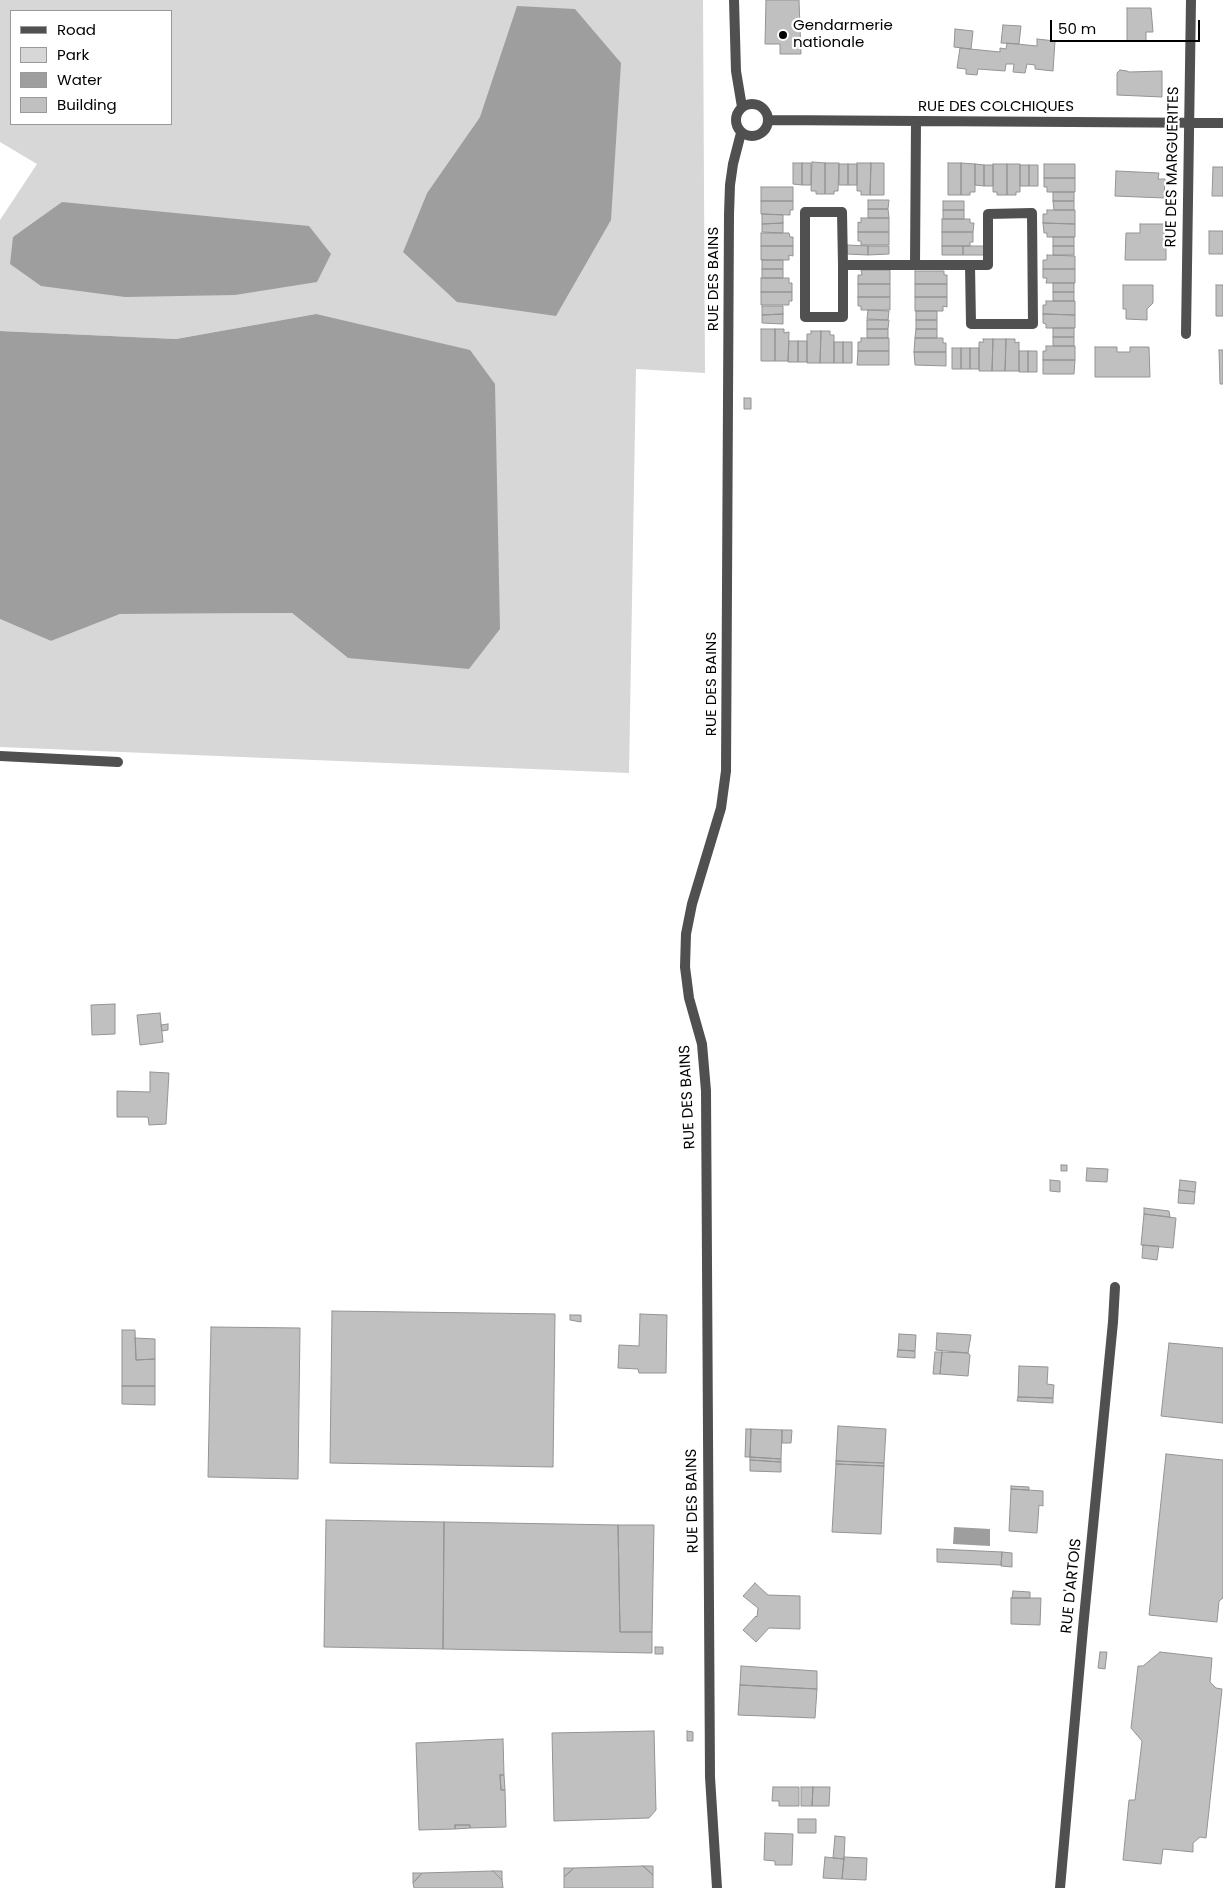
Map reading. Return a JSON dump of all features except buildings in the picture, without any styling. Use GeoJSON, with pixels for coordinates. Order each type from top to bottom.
{"type":"FeatureCollection","features":[{"type":"Feature","properties":{"kind":"street"},"geometry":{"type":"LineString","coordinates":[[734,0],[736,71],[742,107]]}},
{"type":"Feature","properties":{"kind":"street","name":"RUE DES MARGUERITES"},"geometry":{"type":"LineString","coordinates":[[1186,334],[1191,0]]}},
{"type":"Feature","properties":{"kind":"street"},"geometry":{"type":"LineString","coordinates":[[750,104],[761,107],[766,112],[769,120],[762,133],[755,136],[746,136],[741,133],[736,124],[735,117],[742,107],[750,104]]}},
{"type":"Feature","properties":{"kind":"street","name":"RUE DES COLCHIQUES"},"geometry":{"type":"LineString","coordinates":[[769,120],[1223,123]]}},
{"type":"Feature","properties":{"kind":"street"},"geometry":{"type":"LineString","coordinates":[[916,122],[916,265]]}},
{"type":"Feature","properties":{"kind":"street","name":"RUE DES BAINS"},"geometry":{"type":"LineString","coordinates":[[717,1888],[710,1777],[706,1091],[702,1044],[689,998],[685,967],[685,942],[692,904],[721,808],[726,770],[729,214],[731,178],[741,133]]}},
{"type":"Feature","properties":{"kind":"street"},"geometry":{"type":"LineString","coordinates":[[805,212],[842,212],[843,265],[843,317],[805,317],[805,212]]}},
{"type":"Feature","properties":{"kind":"street"},"geometry":{"type":"LineString","coordinates":[[843,265],[970,265],[988,265],[988,214],[1032,213],[1033,324],[971,324],[970,265]]}},
{"type":"Feature","properties":{"kind":"street"},"geometry":{"type":"LineString","coordinates":[[0,756],[118,762]]}},
{"type":"Feature","properties":{"kind":"street","name":"RUE D'ARTOIS"},"geometry":{"type":"LineString","coordinates":[[1060,1888],[1082,1628],[1114,1322],[1115,1287]]}},
{"type":"Feature","properties":{"kind":"green space"},"geometry":{"type":"Polygon","coordinates":[[[0,0],[703,0],[705,373],[636,369],[629,773],[0,747],[0,619],[51,641],[120,614],[292,613],[348,658],[316,314],[176,339],[0,331],[0,220],[37,164],[0,142],[0,0]],[[480,117],[427,193],[403,252],[480,117]]]}},
{"type":"Feature","properties":{"kind":"water"},"geometry":{"type":"Polygon","coordinates":[[[517,6],[575,9],[621,63],[611,220],[556,316],[457,302],[403,252],[427,193],[480,117],[517,6]]]}},
{"type":"Feature","properties":{"kind":"water"},"geometry":{"type":"Polygon","coordinates":[[[62,202],[309,226],[331,254],[317,282],[235,295],[125,297],[41,286],[10,264],[13,237],[62,202]]]}},
{"type":"Feature","properties":{"kind":"water"},"geometry":{"type":"Polygon","coordinates":[[[316,314],[470,350],[495,384],[500,629],[469,669],[348,658],[292,613],[120,614],[51,641],[0,619],[0,331],[176,339],[316,314]]]}},
{"type":"Feature","properties":{"kind":"water"},"geometry":{"type":"Polygon","coordinates":[[[954,1527],[990,1529],[990,1546],[953,1544],[954,1527]]]}},
{"type":"Feature","properties":{"kind":"place","name":"Gendarmerie nationale"},"geometry":{"type":"Point","coordinates":[783,35]}}]}
